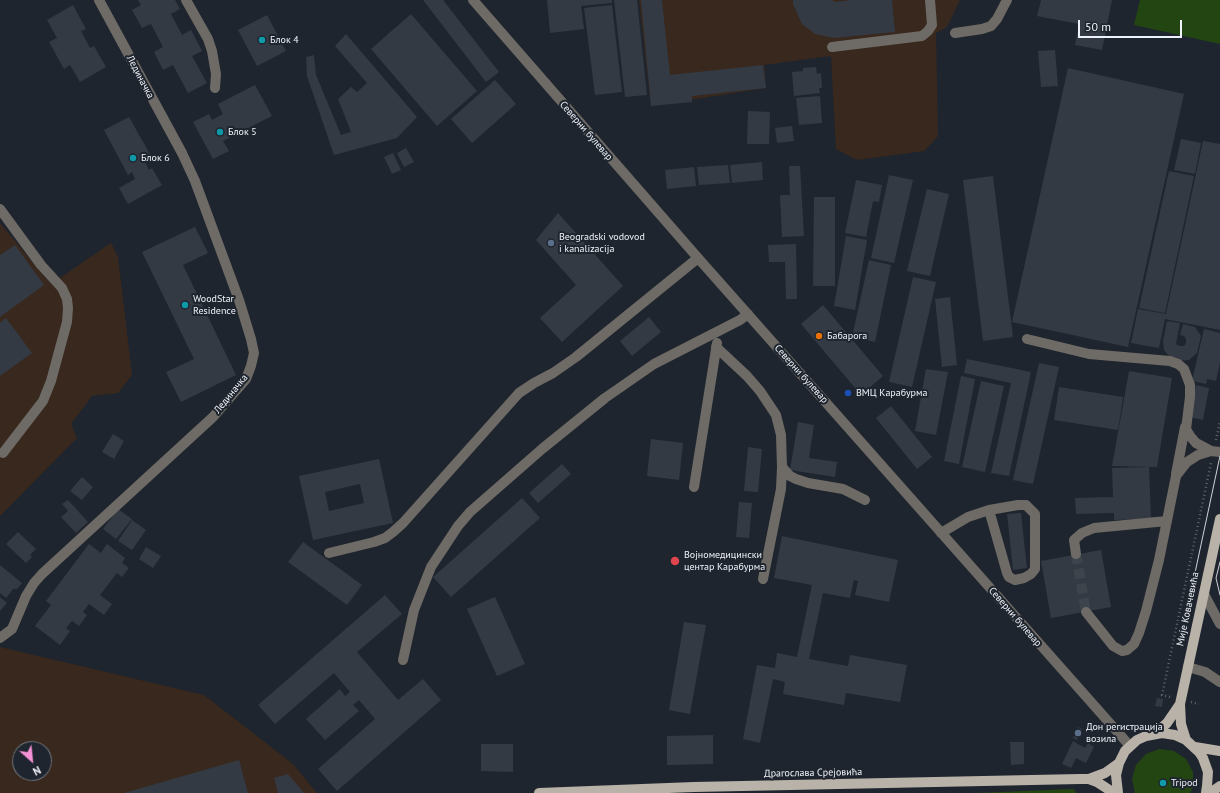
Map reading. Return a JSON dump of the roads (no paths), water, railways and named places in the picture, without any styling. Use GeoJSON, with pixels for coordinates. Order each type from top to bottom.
{"type":"FeatureCollection","features":[{"type":"Feature","properties":{"kind":"main road","name":"Мије Ковачевића"},"geometry":{"type":"LineString","coordinates":[[1186,740],[1181,724],[1180,704],[1220,519]]}},
{"type":"Feature","properties":{"kind":"main road","name":"Мије Ковачевића"},"geometry":{"type":"LineString","coordinates":[[1156,734],[1167,723],[1180,704]]}},
{"type":"Feature","properties":{"kind":"main road","name":"Мије Ковачевића"},"geometry":{"type":"LineString","coordinates":[[1130,746],[1137,740],[1156,734],[1175,735],[1186,740],[1195,746],[1203,758],[1208,772],[1206,793]]}},
{"type":"Feature","properties":{"kind":"main road"},"geometry":{"type":"LineString","coordinates":[[1118,793],[1116,775],[1119,763],[1130,746]]}},
{"type":"Feature","properties":{"kind":"main road"},"geometry":{"type":"LineString","coordinates":[[1195,746],[1220,751]]}},
{"type":"Feature","properties":{"kind":"main road","name":"Драгослава Срејовића"},"geometry":{"type":"LineString","coordinates":[[539,793],[709,787],[1089,780],[1105,773],[1119,763]]}},
{"type":"Feature","properties":{"kind":"main road","name":"Драгослава Срејовића"},"geometry":{"type":"LineString","coordinates":[[1089,780],[1114,793]]}},
{"type":"Feature","properties":{"kind":"main road"},"geometry":{"type":"LineString","coordinates":[[1210,793],[1220,786]]}},
{"type":"Feature","properties":{"kind":"street","name":"Лединачка"},"geometry":{"type":"LineString","coordinates":[[0,638],[12,629],[26,596],[42,574],[213,417],[246,379],[252,366],[254,353],[251,339],[239,300],[198,187],[182,154],[99,0]]}},
{"type":"Feature","properties":{"kind":"street"},"geometry":{"type":"LineString","coordinates":[[186,0],[208,39],[212,51],[216,74],[215,88]]}},
{"type":"Feature","properties":{"kind":"street","name":"Северни булевар"},"geometry":{"type":"LineString","coordinates":[[473,0],[698,258],[1130,746]]}},
{"type":"Feature","properties":{"kind":"street"},"geometry":{"type":"LineString","coordinates":[[832,47],[922,36],[928,32],[932,25],[930,0]]}},
{"type":"Feature","properties":{"kind":"street"},"geometry":{"type":"LineString","coordinates":[[954,33],[982,29],[991,26],[997,19],[1007,0]]}},
{"type":"Feature","properties":{"kind":"street"},"geometry":{"type":"LineString","coordinates":[[0,209],[41,265],[62,288],[67,299],[68,308],[67,322],[52,381],[43,401],[3,453]]}},
{"type":"Feature","properties":{"kind":"street"},"geometry":{"type":"LineString","coordinates":[[329,553],[374,542],[385,538],[393,532],[403,524],[519,393],[553,373],[576,357],[698,258]]}},
{"type":"Feature","properties":{"kind":"street"},"geometry":{"type":"LineString","coordinates":[[403,660],[414,610],[431,567],[458,526],[470,512],[542,449],[605,398],[654,364],[740,320],[748,314]]}},
{"type":"Feature","properties":{"kind":"street"},"geometry":{"type":"LineString","coordinates":[[694,487],[719,331]]}},
{"type":"Feature","properties":{"kind":"street"},"geometry":{"type":"LineString","coordinates":[[1027,339],[1090,354],[1170,361],[1178,364],[1184,369],[1190,385],[1190,397],[1186,424],[1167,521],[1146,611],[1139,633],[1131,647],[1122,651],[1113,646],[1086,612]]}},
{"type":"Feature","properties":{"kind":"street"},"geometry":{"type":"LineString","coordinates":[[716,347],[747,376],[760,391],[776,415],[781,436],[781,489],[763,580]]}},
{"type":"Feature","properties":{"kind":"street"},"geometry":{"type":"LineString","coordinates":[[1186,424],[1186,430],[1196,443],[1215,452]]}},
{"type":"Feature","properties":{"kind":"street"},"geometry":{"type":"LineString","coordinates":[[1176,476],[1187,462],[1198,454],[1215,452]]}},
{"type":"Feature","properties":{"kind":"street"},"geometry":{"type":"LineString","coordinates":[[782,467],[790,476],[796,479],[808,483],[843,489],[865,500]]}},
{"type":"Feature","properties":{"kind":"street"},"geometry":{"type":"LineString","coordinates":[[941,533],[968,517],[989,510],[1026,505],[1035,514],[1035,569],[1031,574],[1024,578],[1015,580],[1007,573],[989,510]]}},
{"type":"Feature","properties":{"kind":"street"},"geometry":{"type":"LineString","coordinates":[[1076,554],[1074,540],[1082,532],[1094,528],[1167,521]]}},
{"type":"Feature","properties":{"kind":"street"},"geometry":{"type":"LineString","coordinates":[[1204,594],[1220,624]]}},
{"type":"Feature","properties":{"kind":"street"},"geometry":{"type":"LineString","coordinates":[[1188,668],[1205,672],[1220,682]]}},
{"type":"Feature","properties":{"kind":"tunnel"},"geometry":{"type":"LineString","coordinates":[[1076,554],[1086,612]]}},
{"type":"Feature","properties":{"kind":"tram line"},"geometry":{"type":"LineString","coordinates":[[1186,615],[1220,456]]}},
{"type":"Feature","properties":{"kind":"tram line"},"geometry":{"type":"LineString","coordinates":[[1220,562],[1216,578],[1220,595]]}},
{"type":"Feature","properties":{"kind":"place","name":"Блок 4"},"geometry":{"type":"Point","coordinates":[262,40]}},
{"type":"Feature","properties":{"kind":"place","name":"Блок 5"},"geometry":{"type":"Point","coordinates":[220,132]}},
{"type":"Feature","properties":{"kind":"place","name":"Блок 6"},"geometry":{"type":"Point","coordinates":[133,158]}},
{"type":"Feature","properties":{"kind":"place","name":"Beogradski vodovod i kanalizacija"},"geometry":{"type":"Point","coordinates":[551,243]}},
{"type":"Feature","properties":{"kind":"place","name":"WoodStar Residence"},"geometry":{"type":"Point","coordinates":[185,305]}},
{"type":"Feature","properties":{"kind":"place","name":"Бабарога"},"geometry":{"type":"Point","coordinates":[819,336]}},
{"type":"Feature","properties":{"kind":"place","name":"ВМЦ Карабурма"},"geometry":{"type":"Point","coordinates":[848,393]}},
{"type":"Feature","properties":{"kind":"place","name":"Војномедицински центар Карабурма"},"geometry":{"type":"Point","coordinates":[675,561]}},
{"type":"Feature","properties":{"kind":"place","name":"Дон регистрација возила"},"geometry":{"type":"Point","coordinates":[1078,733]}},
{"type":"Feature","properties":{"kind":"place","name":"Tripod"},"geometry":{"type":"Point","coordinates":[1163,783]}}]}
